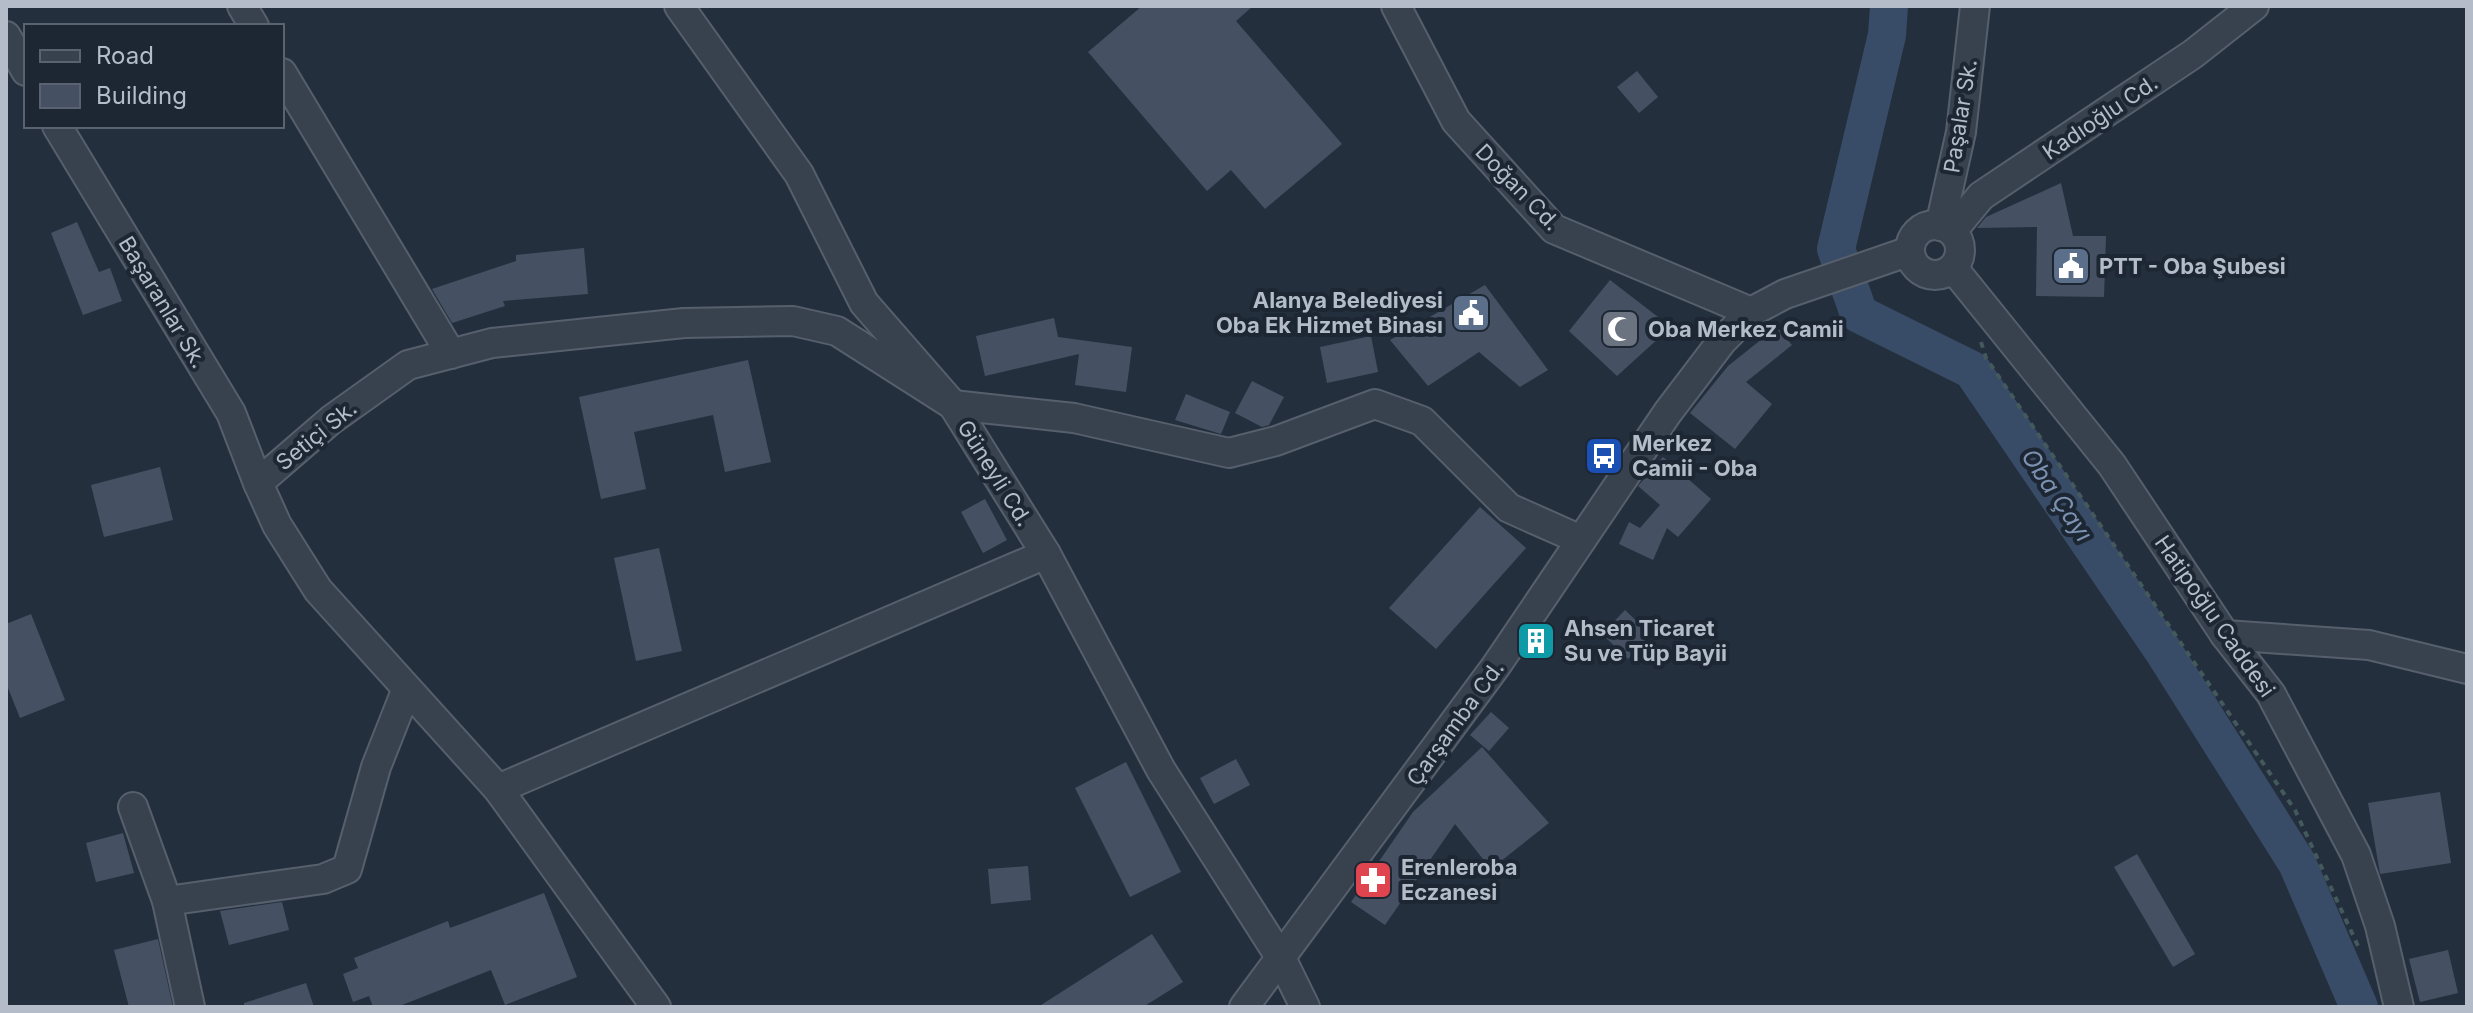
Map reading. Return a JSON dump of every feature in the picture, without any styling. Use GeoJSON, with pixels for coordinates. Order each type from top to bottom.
{"type":"FeatureCollection","features":[{"type":"Feature","properties":{"kind":"street"},"geometry":{"type":"LineString","coordinates":[[242,6],[253,24]]}},
{"type":"Feature","properties":{"kind":"street","name":"Güneyli Cd."},"geometry":{"type":"LineString","coordinates":[[679,6],[799,174],[864,303],[953,405],[1046,554],[1161,770],[1282,960],[1305,1007]]}},
{"type":"Feature","properties":{"kind":"street","name":"Doğan Cd."},"geometry":{"type":"LineString","coordinates":[[1396,6],[1456,121],[1554,229],[1751,312]]}},
{"type":"Feature","properties":{"kind":"street","name":"Paşalar Sk."},"geometry":{"type":"LineString","coordinates":[[1946,228],[1961,132],[1975,6]]}},
{"type":"Feature","properties":{"kind":"street","name":"Kadıoğlu Cd."},"geometry":{"type":"LineString","coordinates":[[1946,228],[1981,196],[2193,54],[2254,6]]}},
{"type":"Feature","properties":{"kind":"street"},"geometry":{"type":"LineString","coordinates":[[6,36],[24,68]]}},
{"type":"Feature","properties":{"kind":"street"},"geometry":{"type":"LineString","coordinates":[[284,76],[451,354]]}},
{"type":"Feature","properties":{"kind":"street","name":"Başaranlar Sk."},"geometry":{"type":"LineString","coordinates":[[58,128],[231,413],[258,483]]}},
{"type":"Feature","properties":{"kind":"street"},"geometry":{"type":"LineString","coordinates":[[1946,228],[1960,249],[1953,268],[1941,275],[1926,274],[1914,265],[1910,251],[1919,231],[1946,228]]}},
{"type":"Feature","properties":{"kind":"street","name":"Çarşamba Cd."},"geometry":{"type":"LineString","coordinates":[[1244,1007],[1282,960],[1496,666],[1668,412],[1722,341],[1751,312],[1785,294],[1910,251]]}},
{"type":"Feature","properties":{"kind":"street","name":"Hatipoğlu Caddesi"},"geometry":{"type":"LineString","coordinates":[[1953,268],[2112,465],[2225,635],[2271,694],[2356,855],[2380,926],[2399,1007]]}},
{"type":"Feature","properties":{"kind":"street"},"geometry":{"type":"LineString","coordinates":[[837,331],[864,303]]}},
{"type":"Feature","properties":{"kind":"street","name":"Setiçi Sk."},"geometry":{"type":"LineString","coordinates":[[656,1007],[498,789],[406,691],[318,590],[277,525],[258,483],[331,420],[408,365],[492,343],[684,323],[793,321],[837,331],[953,405]]}},
{"type":"Feature","properties":{"kind":"street"},"geometry":{"type":"LineString","coordinates":[[953,405],[1074,418],[1229,453],[1276,441],[1375,404],[1422,421],[1509,508],[1581,540]]}},
{"type":"Feature","properties":{"kind":"street"},"geometry":{"type":"LineString","coordinates":[[498,789],[1046,554]]}},
{"type":"Feature","properties":{"kind":"street"},"geometry":{"type":"LineString","coordinates":[[2225,635],[2369,645],[2467,669]]}},
{"type":"Feature","properties":{"kind":"street"},"geometry":{"type":"LineString","coordinates":[[167,901],[323,879],[347,869],[376,767],[406,691]]}},
{"type":"Feature","properties":{"kind":"street"},"geometry":{"type":"LineString","coordinates":[[133,807],[167,901],[190,1007]]}},
{"type":"Feature","properties":{"kind":"path"},"geometry":{"type":"LineString","coordinates":[[1976,328],[1986,358],[2295,810],[2359,947]]}},
{"type":"Feature","properties":{"kind":"building"},"geometry":{"type":"Polygon","coordinates":[[[1142,6],[1253,6],[1236,21],[1342,144],[1265,209],[1231,170],[1207,191],[1088,52],[1142,6]]]}},
{"type":"Feature","properties":{"kind":"building"},"geometry":{"type":"Polygon","coordinates":[[[1637,71],[1658,97],[1639,113],[1617,87],[1637,71]]]}},
{"type":"Feature","properties":{"kind":"building","name":"PTT - Oba Şubesi"},"geometry":{"type":"Polygon","coordinates":[[[2061,183],[2073,236],[2106,236],[2104,297],[2036,296],[2037,227],[1977,228],[1986,217],[2061,183]]]}},
{"type":"Feature","properties":{"kind":"building"},"geometry":{"type":"Polygon","coordinates":[[[77,222],[99,272],[110,268],[122,301],[83,315],[51,233],[77,222]]]}},
{"type":"Feature","properties":{"kind":"building"},"geometry":{"type":"Polygon","coordinates":[[[584,248],[588,294],[503,301],[505,306],[452,323],[432,289],[516,261],[516,255],[584,248]]]}},
{"type":"Feature","properties":{"kind":"building","name":"Oba Merkez Camii"},"geometry":{"type":"Polygon","coordinates":[[[1610,280],[1671,327],[1617,376],[1569,331],[1610,280]]]}},
{"type":"Feature","properties":{"kind":"building","name":"Alanya Belediyesi Oba Ek Hizmet Binası"},"geometry":{"type":"Polygon","coordinates":[[[1485,285],[1548,370],[1520,387],[1479,352],[1428,386],[1390,340],[1485,285]]]}},
{"type":"Feature","properties":{"kind":"building"},"geometry":{"type":"Polygon","coordinates":[[[1054,318],[1058,337],[1132,347],[1126,392],[1075,385],[1079,354],[985,376],[976,336],[1054,318]]]}},
{"type":"Feature","properties":{"kind":"building"},"geometry":{"type":"Polygon","coordinates":[[[1777,327],[1792,345],[1746,382],[1772,404],[1735,449],[1690,413],[1728,366],[1777,327]]]}},
{"type":"Feature","properties":{"kind":"building"},"geometry":{"type":"Polygon","coordinates":[[[1371,336],[1378,372],[1327,383],[1320,347],[1371,336]]]}},
{"type":"Feature","properties":{"kind":"building"},"geometry":{"type":"Polygon","coordinates":[[[748,360],[771,462],[725,472],[713,415],[634,432],[646,489],[601,499],[579,397],[748,360]]]}},
{"type":"Feature","properties":{"kind":"building"},"geometry":{"type":"Polygon","coordinates":[[[1252,381],[1284,397],[1269,425],[1262,427],[1235,413],[1252,381]]]}},
{"type":"Feature","properties":{"kind":"building"},"geometry":{"type":"Polygon","coordinates":[[[1186,394],[1230,412],[1221,434],[1175,420],[1186,394]]]}},
{"type":"Feature","properties":{"kind":"building"},"geometry":{"type":"Polygon","coordinates":[[[1663,457],[1711,499],[1678,537],[1667,528],[1653,560],[1619,544],[1629,522],[1640,528],[1660,505],[1638,486],[1663,457]]]}},
{"type":"Feature","properties":{"kind":"building"},"geometry":{"type":"Polygon","coordinates":[[[160,467],[173,520],[104,537],[91,485],[160,467]]]}},
{"type":"Feature","properties":{"kind":"building"},"geometry":{"type":"Polygon","coordinates":[[[985,499],[1007,540],[983,553],[961,512],[985,499]]]}},
{"type":"Feature","properties":{"kind":"building"},"geometry":{"type":"Polygon","coordinates":[[[1480,507],[1526,548],[1436,649],[1389,608],[1480,507]]]}},
{"type":"Feature","properties":{"kind":"building"},"geometry":{"type":"Polygon","coordinates":[[[659,548],[682,651],[636,661],[614,558],[659,548]]]}},
{"type":"Feature","properties":{"kind":"building"},"geometry":{"type":"Polygon","coordinates":[[[1625,610],[1651,635],[1628,659],[1602,634],[1625,610]]]}},
{"type":"Feature","properties":{"kind":"building"},"geometry":{"type":"Polygon","coordinates":[[[31,614],[65,700],[20,718],[6,683],[6,624],[31,614]]]}},
{"type":"Feature","properties":{"kind":"building","name":"Ahsen Ticaret Su ve Tüp Bayii"},"geometry":{"type":"Polygon","coordinates":[[[1544,625],[1555,634],[1531,659],[1525,654],[1544,625]]]}},
{"type":"Feature","properties":{"kind":"building"},"geometry":{"type":"Polygon","coordinates":[[[1491,712],[1509,728],[1489,751],[1470,735],[1491,712]]]}},
{"type":"Feature","properties":{"kind":"building"},"geometry":{"type":"Polygon","coordinates":[[[1482,747],[1549,823],[1491,869],[1455,824],[1385,925],[1351,902],[1413,812],[1482,747]]]}},
{"type":"Feature","properties":{"kind":"building"},"geometry":{"type":"Polygon","coordinates":[[[1236,759],[1250,785],[1214,804],[1200,778],[1236,759]]]}},
{"type":"Feature","properties":{"kind":"building"},"geometry":{"type":"Polygon","coordinates":[[[1126,762],[1181,872],[1130,897],[1075,788],[1126,762]]]}},
{"type":"Feature","properties":{"kind":"building"},"geometry":{"type":"Polygon","coordinates":[[[2440,792],[2451,863],[2380,874],[2368,803],[2440,792]]]}},
{"type":"Feature","properties":{"kind":"building"},"geometry":{"type":"Polygon","coordinates":[[[123,833],[134,873],[96,882],[86,843],[123,833]]]}},
{"type":"Feature","properties":{"kind":"building"},"geometry":{"type":"Polygon","coordinates":[[[2137,854],[2195,954],[2173,967],[2114,867],[2137,854]]]}},
{"type":"Feature","properties":{"kind":"building"},"geometry":{"type":"Polygon","coordinates":[[[1028,866],[1031,900],[991,904],[988,869],[1028,866]]]}},
{"type":"Feature","properties":{"kind":"building"},"geometry":{"type":"Polygon","coordinates":[[[544,893],[577,977],[505,1005],[491,970],[397,1007],[373,1007],[369,996],[353,1002],[343,974],[358,968],[354,958],[448,921],[450,928],[544,893]]]}},
{"type":"Feature","properties":{"kind":"building"},"geometry":{"type":"Polygon","coordinates":[[[282,902],[289,930],[229,945],[220,911],[282,902]]]}},
{"type":"Feature","properties":{"kind":"building"},"geometry":{"type":"Polygon","coordinates":[[[1152,934],[1183,982],[1143,1007],[1038,1007],[1152,934]]]}},
{"type":"Feature","properties":{"kind":"building"},"geometry":{"type":"Polygon","coordinates":[[[158,939],[173,1007],[129,1007],[114,950],[158,939]]]}},
{"type":"Feature","properties":{"kind":"building"},"geometry":{"type":"Polygon","coordinates":[[[2448,950],[2458,993],[2420,1002],[2409,959],[2448,950]]]}},
{"type":"Feature","properties":{"kind":"building"},"geometry":{"type":"Polygon","coordinates":[[[306,983],[314,1007],[244,1007],[244,1003],[306,983]]]}},
{"type":"Feature","properties":{"kind":"waterway","name":"Oba Çayı"},"geometry":{"type":"LineString","coordinates":[[1889,6],[1887,35],[1836,249],[1859,314],[1972,370],[2164,652],[2297,863],[2359,1007]]}},
{"type":"Feature","properties":{"kind":"place","name":"PTT - Oba Şubesi"},"geometry":{"type":"Point","coordinates":[2071,266]}},
{"type":"Feature","properties":{"kind":"place","name":"Alanya Belediyesi Oba Ek Hizmet Binası"},"geometry":{"type":"Point","coordinates":[1471,313]}},
{"type":"Feature","properties":{"kind":"place","name":"Oba Merkez Camii"},"geometry":{"type":"Point","coordinates":[1620,329]}},
{"type":"Feature","properties":{"kind":"place","name":"Merkez Camii - Oba"},"geometry":{"type":"Point","coordinates":[1604,456]}},
{"type":"Feature","properties":{"kind":"place","name":"Ahsen Ticaret Su ve Tüp Bayii"},"geometry":{"type":"Point","coordinates":[1536,641]}},
{"type":"Feature","properties":{"kind":"place","name":"Erenleroba Eczanesi"},"geometry":{"type":"Point","coordinates":[1373,880]}}]}
